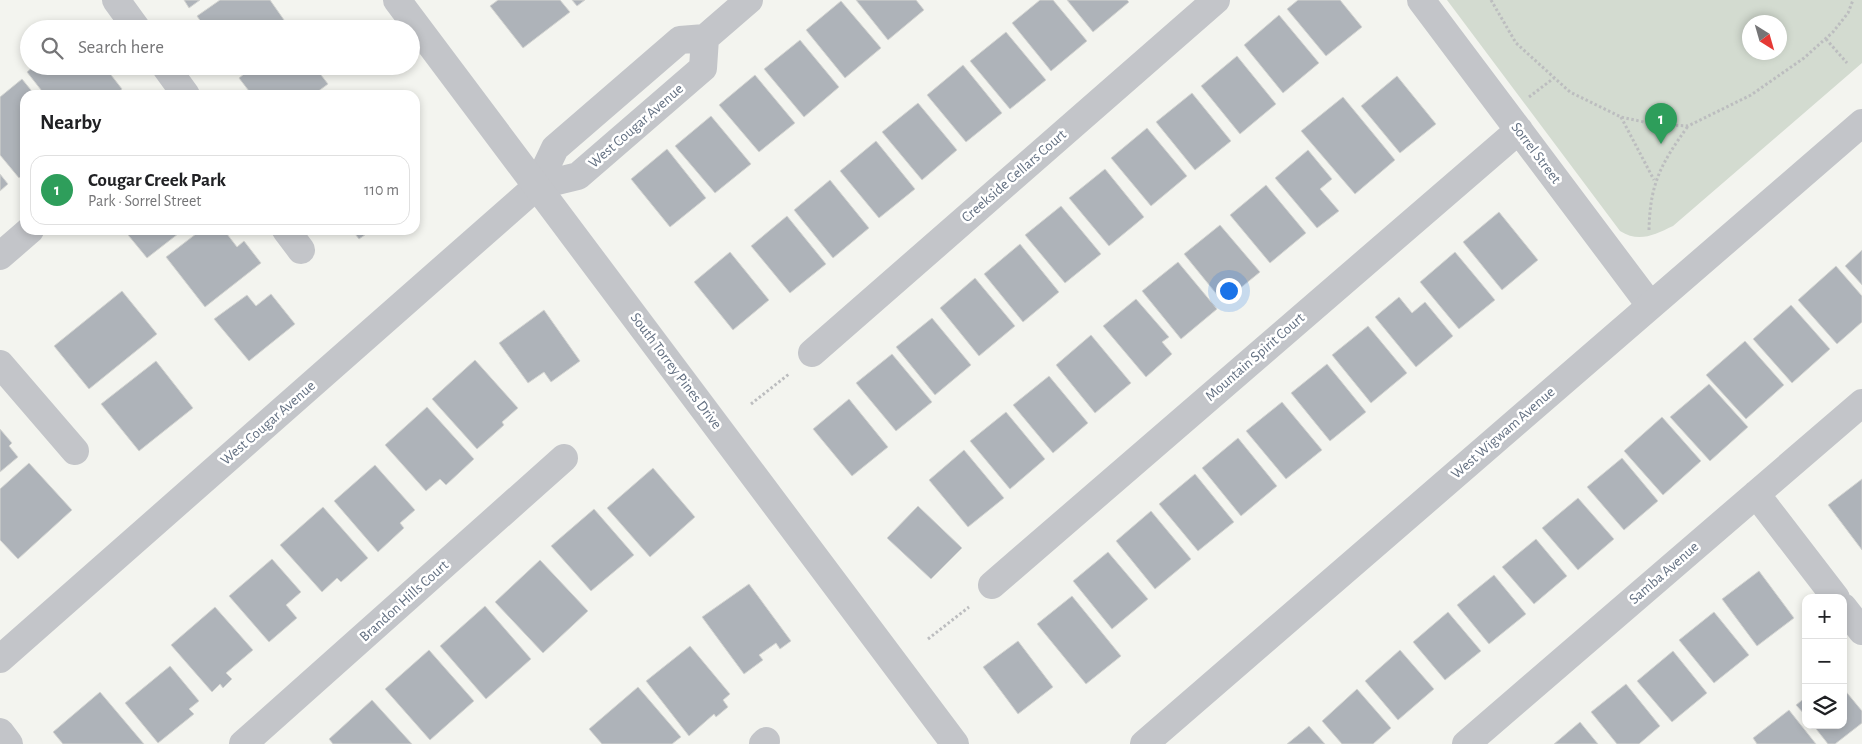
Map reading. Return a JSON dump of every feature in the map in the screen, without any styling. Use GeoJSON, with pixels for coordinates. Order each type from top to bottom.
{"type":"FeatureCollection","features":[{"type":"Feature","properties":{"kind":"street"},"geometry":{"type":"LineString","coordinates":[[116,0],[131,20]]}},
{"type":"Feature","properties":{"kind":"street","name":"South Torrey Pines Drive"},"geometry":{"type":"LineString","coordinates":[[397,0],[412,20]]}},
{"type":"Feature","properties":{"kind":"street"},"geometry":{"type":"LineString","coordinates":[[705,38],[749,0]]}},
{"type":"Feature","properties":{"kind":"street","name":"Creekside Cellars Court"},"geometry":{"type":"LineString","coordinates":[[812,353],[1216,0]]}},
{"type":"Feature","properties":{"kind":"street","name":"Sorrel Street"},"geometry":{"type":"LineString","coordinates":[[1421,0],[1650,305]]}},
{"type":"Feature","properties":{"kind":"street","name":"South Torrey Pines Drive"},"geometry":{"type":"LineString","coordinates":[[420,31],[955,744]]}},
{"type":"Feature","properties":{"kind":"street","name":"West Cougar Avenue"},"geometry":{"type":"LineString","coordinates":[[0,659],[537,186],[555,148],[680,40],[705,38],[703,68],[578,176],[537,186]]}},
{"type":"Feature","properties":{"kind":"street"},"geometry":{"type":"LineString","coordinates":[[172,75],[182,90]]}},
{"type":"Feature","properties":{"kind":"street","name":"West Wigwam Avenue"},"geometry":{"type":"LineString","coordinates":[[1144,744],[1862,123]]}},
{"type":"Feature","properties":{"kind":"street","name":"Mountain Spirit Court"},"geometry":{"type":"LineString","coordinates":[[992,585],[1519,130]]}},
{"type":"Feature","properties":{"kind":"street"},"geometry":{"type":"LineString","coordinates":[[0,256],[24,235]]}},
{"type":"Feature","properties":{"kind":"street"},"geometry":{"type":"LineString","coordinates":[[0,364],[74,451]]}},
{"type":"Feature","properties":{"kind":"street","name":"Samba Avenue"},"geometry":{"type":"LineString","coordinates":[[1466,744],[1862,403]]}},
{"type":"Feature","properties":{"kind":"street","name":"Brandon Hills Court"},"geometry":{"type":"LineString","coordinates":[[243,744],[564,458]]}},
{"type":"Feature","properties":{"kind":"street"},"geometry":{"type":"LineString","coordinates":[[1756,494],[1833,594]]}},
{"type":"Feature","properties":{"kind":"street"},"geometry":{"type":"LineString","coordinates":[[1847,612],[1862,631]]}},
{"type":"Feature","properties":{"kind":"street"},"geometry":{"type":"LineString","coordinates":[[0,732],[9,744]]}},
{"type":"Feature","properties":{"kind":"path"},"geometry":{"type":"LineString","coordinates":[[1491,0],[1516,43],[1570,92],[1621,117],[1653,124],[1688,126],[1751,96],[1804,58],[1826,39],[1848,12],[1853,0]]}},
{"type":"Feature","properties":{"kind":"path"},"geometry":{"type":"LineString","coordinates":[[1826,39],[1848,63]]}},
{"type":"Feature","properties":{"kind":"path"},"geometry":{"type":"LineString","coordinates":[[1621,117],[1655,181]]}},
{"type":"Feature","properties":{"kind":"path"},"geometry":{"type":"LineString","coordinates":[[1650,230],[1650,206],[1655,181],[1667,156],[1688,126]]}},
{"type":"Feature","properties":{"kind":"path"},"geometry":{"type":"LineString","coordinates":[[751,404],[789,374]]}},
{"type":"Feature","properties":{"kind":"path"},"geometry":{"type":"LineString","coordinates":[[928,639],[969,608]]}},
{"type":"Feature","properties":{"kind":"shaded area"},"geometry":{"type":"Polygon","coordinates":[[[1447,0],[1862,0],[1862,63],[1673,226],[1653,235],[1634,237],[1620,231],[1447,0]]]}},
{"type":"Feature","properties":{"kind":"building"},"geometry":{"type":"Polygon","coordinates":[[[184,0],[200,0],[189,8],[184,0]]]}},
{"type":"Feature","properties":{"kind":"building"},"geometry":{"type":"Polygon","coordinates":[[[220,0],[270,0],[284,20],[200,20],[197,16],[220,0]]]}},
{"type":"Feature","properties":{"kind":"building"},"geometry":{"type":"Polygon","coordinates":[[[498,0],[560,0],[570,12],[523,48],[490,6],[498,0]]]}},
{"type":"Feature","properties":{"kind":"building"},"geometry":{"type":"Polygon","coordinates":[[[572,0],[585,0],[577,6],[572,0]]]}},
{"type":"Feature","properties":{"kind":"building"},"geometry":{"type":"Polygon","coordinates":[[[856,0],[916,0],[924,10],[888,40],[856,0]]]}},
{"type":"Feature","properties":{"kind":"building"},"geometry":{"type":"Polygon","coordinates":[[[1040,0],[1053,0],[1087,41],[1051,71],[1012,23],[1040,0]]]}},
{"type":"Feature","properties":{"kind":"building"},"geometry":{"type":"Polygon","coordinates":[[[1067,0],[1127,0],[1129,2],[1093,32],[1067,0]]]}},
{"type":"Feature","properties":{"kind":"building"},"geometry":{"type":"Polygon","coordinates":[[[1298,0],[1340,0],[1362,27],[1326,56],[1287,9],[1298,0]]]}},
{"type":"Feature","properties":{"kind":"building"},"geometry":{"type":"Polygon","coordinates":[[[841,1],[881,48],[845,78],[806,30],[841,1]]]}},
{"type":"Feature","properties":{"kind":"building"},"geometry":{"type":"Polygon","coordinates":[[[1279,15],[1319,63],[1283,93],[1244,45],[1279,15]]]}},
{"type":"Feature","properties":{"kind":"building"},"geometry":{"type":"Polygon","coordinates":[[[1006,32],[1046,80],[1010,109],[970,61],[1006,32]]]}},
{"type":"Feature","properties":{"kind":"building"},"geometry":{"type":"Polygon","coordinates":[[[800,40],[839,87],[804,117],[764,69],[800,40]]]}},
{"type":"Feature","properties":{"kind":"building"},"geometry":{"type":"Polygon","coordinates":[[[1237,56],[1276,104],[1240,134],[1201,86],[1237,56]]]}},
{"type":"Feature","properties":{"kind":"building"},"geometry":{"type":"Polygon","coordinates":[[[963,65],[1002,113],[966,142],[927,95],[963,65]]]}},
{"type":"Feature","properties":{"kind":"building"},"geometry":{"type":"Polygon","coordinates":[[[29,75],[111,75],[122,89],[121,90],[41,90],[29,75]]]}},
{"type":"Feature","properties":{"kind":"building"},"geometry":{"type":"Polygon","coordinates":[[[243,75],[321,75],[328,84],[320,90],[248,90],[239,78],[243,75]]]}},
{"type":"Feature","properties":{"kind":"building"},"geometry":{"type":"Polygon","coordinates":[[[755,75],[795,123],[759,152],[719,105],[755,75]]]}},
{"type":"Feature","properties":{"kind":"building"},"geometry":{"type":"Polygon","coordinates":[[[1397,76],[1436,124],[1400,153],[1361,106],[1397,76]]]}},
{"type":"Feature","properties":{"kind":"building"},"geometry":{"type":"Polygon","coordinates":[[[22,79],[31,90],[20,90],[19,178],[0,155],[0,97],[22,79]]]}},
{"type":"Feature","properties":{"kind":"building"},"geometry":{"type":"Polygon","coordinates":[[[1192,93],[1231,141],[1195,170],[1156,122],[1192,93]]]}},
{"type":"Feature","properties":{"kind":"building"},"geometry":{"type":"Polygon","coordinates":[[[1343,97],[1395,160],[1355,194],[1301,131],[1343,97]]]}},
{"type":"Feature","properties":{"kind":"building"},"geometry":{"type":"Polygon","coordinates":[[[918,103],[957,150],[922,180],[882,132],[918,103]]]}},
{"type":"Feature","properties":{"kind":"building"},"geometry":{"type":"Polygon","coordinates":[[[711,116],[751,164],[715,193],[675,146],[711,116]]]}},
{"type":"Feature","properties":{"kind":"building"},"geometry":{"type":"Polygon","coordinates":[[[1147,128],[1187,176],[1151,206],[1111,158],[1147,128]]]}},
{"type":"Feature","properties":{"kind":"building"},"geometry":{"type":"Polygon","coordinates":[[[876,141],[915,189],[879,218],[840,171],[876,141]]]}},
{"type":"Feature","properties":{"kind":"building"},"geometry":{"type":"Polygon","coordinates":[[[667,149],[706,198],[670,227],[631,179],[667,149]]]}},
{"type":"Feature","properties":{"kind":"building"},"geometry":{"type":"Polygon","coordinates":[[[1308,150],[1332,179],[1320,189],[1339,211],[1317,228],[1275,178],[1308,150]]]}},
{"type":"Feature","properties":{"kind":"building"},"geometry":{"type":"Polygon","coordinates":[[[1105,169],[1144,217],[1109,246],[1069,198],[1105,169]]]}},
{"type":"Feature","properties":{"kind":"building"},"geometry":{"type":"Polygon","coordinates":[[[0,174],[8,184],[0,191],[0,174]]]}},
{"type":"Feature","properties":{"kind":"building"},"geometry":{"type":"Polygon","coordinates":[[[830,180],[869,228],[833,258],[794,210],[830,180]]]}},
{"type":"Feature","properties":{"kind":"building"},"geometry":{"type":"Polygon","coordinates":[[[1266,185],[1306,233],[1270,263],[1230,215],[1266,185]]]}},
{"type":"Feature","properties":{"kind":"building"},"geometry":{"type":"Polygon","coordinates":[[[1061,206],[1101,254],[1065,283],[1025,235],[1061,206]]]}},
{"type":"Feature","properties":{"kind":"building"},"geometry":{"type":"Polygon","coordinates":[[[1499,212],[1538,260],[1502,290],[1463,242],[1499,212]]]}},
{"type":"Feature","properties":{"kind":"building"},"geometry":{"type":"Polygon","coordinates":[[[787,216],[826,264],[790,293],[751,246],[787,216]]]}},
{"type":"Feature","properties":{"kind":"building"},"geometry":{"type":"Polygon","coordinates":[[[1220,225],[1260,272],[1223,302],[1184,254],[1220,225]]]}},
{"type":"Feature","properties":{"kind":"building"},"geometry":{"type":"Polygon","coordinates":[[[128,235],[177,235],[147,258],[128,235]]]}},
{"type":"Feature","properties":{"kind":"building"},"geometry":{"type":"Polygon","coordinates":[[[195,235],[228,235],[237,247],[244,241],[261,263],[205,307],[166,257],[195,235]]]}},
{"type":"Feature","properties":{"kind":"building"},"geometry":{"type":"Polygon","coordinates":[[[356,235],[365,235],[359,239],[356,235]]]}},
{"type":"Feature","properties":{"kind":"building"},"geometry":{"type":"Polygon","coordinates":[[[1020,244],[1059,292],[1023,322],[984,274],[1020,244]]]}},
{"type":"Feature","properties":{"kind":"building"},"geometry":{"type":"Polygon","coordinates":[[[1862,250],[1862,285],[1845,266],[1862,250]]]}},
{"type":"Feature","properties":{"kind":"building"},"geometry":{"type":"Polygon","coordinates":[[[730,252],[769,300],[733,330],[694,282],[730,252]]]}},
{"type":"Feature","properties":{"kind":"building"},"geometry":{"type":"Polygon","coordinates":[[[1455,252],[1495,300],[1459,329],[1420,282],[1455,252]]]}},
{"type":"Feature","properties":{"kind":"building"},"geometry":{"type":"Polygon","coordinates":[[[1178,262],[1217,309],[1181,339],[1142,291],[1178,262]]]}},
{"type":"Feature","properties":{"kind":"building"},"geometry":{"type":"Polygon","coordinates":[[[1836,266],[1862,296],[1862,322],[1837,344],[1798,300],[1836,266]]]}},
{"type":"Feature","properties":{"kind":"building"},"geometry":{"type":"Polygon","coordinates":[[[975,278],[1015,326],[979,356],[940,308],[975,278]]]}},
{"type":"Feature","properties":{"kind":"building"},"geometry":{"type":"Polygon","coordinates":[[[122,291],[157,334],[89,389],[54,346],[122,291]]]}},
{"type":"Feature","properties":{"kind":"building"},"geometry":{"type":"Polygon","coordinates":[[[271,294],[295,324],[249,361],[214,319],[247,295],[256,306],[271,294]]]}},
{"type":"Feature","properties":{"kind":"building"},"geometry":{"type":"Polygon","coordinates":[[[1399,297],[1412,313],[1425,302],[1453,336],[1416,367],[1375,317],[1399,297]]]}},
{"type":"Feature","properties":{"kind":"building"},"geometry":{"type":"Polygon","coordinates":[[[1136,299],[1169,337],[1162,342],[1172,354],[1146,377],[1103,326],[1136,299]]]}},
{"type":"Feature","properties":{"kind":"building"},"geometry":{"type":"Polygon","coordinates":[[[1791,305],[1830,349],[1792,383],[1753,339],[1791,305]]]}},
{"type":"Feature","properties":{"kind":"building"},"geometry":{"type":"Polygon","coordinates":[[[544,310],[580,361],[551,382],[544,372],[528,383],[499,343],[544,310]]]}},
{"type":"Feature","properties":{"kind":"building"},"geometry":{"type":"Polygon","coordinates":[[[932,318],[971,365],[935,395],[896,347],[932,318]]]}},
{"type":"Feature","properties":{"kind":"building"},"geometry":{"type":"Polygon","coordinates":[[[1368,326],[1407,373],[1371,403],[1332,355],[1368,326]]]}},
{"type":"Feature","properties":{"kind":"building"},"geometry":{"type":"Polygon","coordinates":[[[1091,335],[1131,383],[1095,413],[1056,365],[1091,335]]]}},
{"type":"Feature","properties":{"kind":"building"},"geometry":{"type":"Polygon","coordinates":[[[1745,341],[1784,385],[1746,419],[1706,375],[1745,341]]]}},
{"type":"Feature","properties":{"kind":"building"},"geometry":{"type":"Polygon","coordinates":[[[892,354],[932,402],[896,431],[856,383],[892,354]]]}},
{"type":"Feature","properties":{"kind":"building"},"geometry":{"type":"Polygon","coordinates":[[[475,360],[518,408],[502,422],[504,425],[477,449],[432,399],[475,360]]]}},
{"type":"Feature","properties":{"kind":"building"},"geometry":{"type":"Polygon","coordinates":[[[156,361],[193,408],[139,451],[101,404],[156,361]]]}},
{"type":"Feature","properties":{"kind":"building"},"geometry":{"type":"Polygon","coordinates":[[[1327,364],[1366,412],[1330,441],[1291,393],[1327,364]]]}},
{"type":"Feature","properties":{"kind":"building"},"geometry":{"type":"Polygon","coordinates":[[[1049,376],[1088,423],[1053,453],[1013,405],[1049,376]]]}},
{"type":"Feature","properties":{"kind":"building"},"geometry":{"type":"Polygon","coordinates":[[[1709,384],[1748,427],[1710,461],[1670,417],[1709,384]]]}},
{"type":"Feature","properties":{"kind":"building"},"geometry":{"type":"Polygon","coordinates":[[[849,399],[888,447],[852,476],[813,429],[849,399]]]}},
{"type":"Feature","properties":{"kind":"building"},"geometry":{"type":"Polygon","coordinates":[[[1282,402],[1322,450],[1286,479],[1246,431],[1282,402]]]}},
{"type":"Feature","properties":{"kind":"building"},"geometry":{"type":"Polygon","coordinates":[[[427,407],[474,459],[446,485],[440,479],[426,491],[385,445],[427,407]]]}},
{"type":"Feature","properties":{"kind":"building"},"geometry":{"type":"Polygon","coordinates":[[[1006,412],[1045,459],[1010,489],[970,441],[1006,412]]]}},
{"type":"Feature","properties":{"kind":"building"},"geometry":{"type":"Polygon","coordinates":[[[1662,417],[1701,461],[1663,495],[1624,451],[1662,417]]]}},
{"type":"Feature","properties":{"kind":"building"},"geometry":{"type":"Polygon","coordinates":[[[0,429],[12,443],[9,446],[18,457],[0,472],[0,429]]]}},
{"type":"Feature","properties":{"kind":"building"},"geometry":{"type":"Polygon","coordinates":[[[1238,438],[1277,486],[1241,516],[1202,468],[1238,438]]]}},
{"type":"Feature","properties":{"kind":"building"},"geometry":{"type":"Polygon","coordinates":[[[964,450],[1004,498],[968,527],[929,480],[964,450]]]}},
{"type":"Feature","properties":{"kind":"building"},"geometry":{"type":"Polygon","coordinates":[[[1622,458],[1658,501],[1624,530],[1587,487],[1622,458]]]}},
{"type":"Feature","properties":{"kind":"building"},"geometry":{"type":"Polygon","coordinates":[[[29,463],[72,510],[18,559],[0,540],[0,489],[29,463]]]}},
{"type":"Feature","properties":{"kind":"building"},"geometry":{"type":"Polygon","coordinates":[[[375,465],[415,510],[400,523],[404,528],[378,552],[334,501],[375,465]]]}},
{"type":"Feature","properties":{"kind":"building"},"geometry":{"type":"Polygon","coordinates":[[[653,468],[695,517],[650,557],[607,508],[653,468]]]}},
{"type":"Feature","properties":{"kind":"building"},"geometry":{"type":"Polygon","coordinates":[[[1195,474],[1234,522],[1198,551],[1159,504],[1195,474]]]}},
{"type":"Feature","properties":{"kind":"building"},"geometry":{"type":"Polygon","coordinates":[[[1862,479],[1862,550],[1828,505],[1862,479]]]}},
{"type":"Feature","properties":{"kind":"building"},"geometry":{"type":"Polygon","coordinates":[[[1578,498],[1614,539],[1578,570],[1542,528],[1578,498]]]}},
{"type":"Feature","properties":{"kind":"building"},"geometry":{"type":"Polygon","coordinates":[[[918,506],[962,548],[931,579],[887,538],[918,506]]]}},
{"type":"Feature","properties":{"kind":"building"},"geometry":{"type":"Polygon","coordinates":[[[323,507],[368,558],[341,582],[337,578],[322,592],[280,545],[323,507]]]}},
{"type":"Feature","properties":{"kind":"building"},"geometry":{"type":"Polygon","coordinates":[[[594,509],[634,555],[591,591],[551,546],[594,509]]]}},
{"type":"Feature","properties":{"kind":"building"},"geometry":{"type":"Polygon","coordinates":[[[1151,511],[1191,559],[1155,589],[1116,541],[1151,511]]]}},
{"type":"Feature","properties":{"kind":"building"},"geometry":{"type":"Polygon","coordinates":[[[1536,539],[1567,576],[1534,604],[1502,567],[1536,539]]]}},
{"type":"Feature","properties":{"kind":"building"},"geometry":{"type":"Polygon","coordinates":[[[1108,552],[1148,599],[1112,629],[1073,581],[1108,552]]]}},
{"type":"Feature","properties":{"kind":"building"},"geometry":{"type":"Polygon","coordinates":[[[272,559],[301,592],[286,605],[297,618],[269,642],[229,596],[272,559]]]}},
{"type":"Feature","properties":{"kind":"building"},"geometry":{"type":"Polygon","coordinates":[[[540,560],[588,611],[543,653],[495,602],[540,560]]]}},
{"type":"Feature","properties":{"kind":"building"},"geometry":{"type":"Polygon","coordinates":[[[1759,571],[1794,618],[1757,646],[1722,599],[1759,571]]]}},
{"type":"Feature","properties":{"kind":"building"},"geometry":{"type":"Polygon","coordinates":[[[1494,575],[1526,614],[1489,644],[1457,605],[1494,575]]]}},
{"type":"Feature","properties":{"kind":"building"},"geometry":{"type":"Polygon","coordinates":[[[749,584],[791,641],[780,649],[776,643],[759,655],[763,660],[744,674],[702,617],[749,584]]]}},
{"type":"Feature","properties":{"kind":"building"},"geometry":{"type":"Polygon","coordinates":[[[1072,596],[1121,656],[1086,684],[1037,624],[1072,596]]]}},
{"type":"Feature","properties":{"kind":"building"},"geometry":{"type":"Polygon","coordinates":[[[485,606],[531,659],[486,699],[440,646],[485,606]]]}},
{"type":"Feature","properties":{"kind":"building"},"geometry":{"type":"Polygon","coordinates":[[[215,607],[253,650],[226,673],[232,679],[223,688],[220,684],[212,692],[171,645],[215,607]]]}},
{"type":"Feature","properties":{"kind":"building"},"geometry":{"type":"Polygon","coordinates":[[[1448,612],[1481,651],[1445,680],[1413,642],[1448,612]]]}},
{"type":"Feature","properties":{"kind":"building"},"geometry":{"type":"Polygon","coordinates":[[[1714,612],[1749,655],[1714,683],[1679,640],[1714,612]]]}},
{"type":"Feature","properties":{"kind":"building"},"geometry":{"type":"Polygon","coordinates":[[[1018,641],[1053,687],[1018,714],[983,667],[1018,641]]]}},
{"type":"Feature","properties":{"kind":"building"},"geometry":{"type":"Polygon","coordinates":[[[690,646],[730,694],[723,700],[728,707],[716,717],[714,714],[689,736],[646,681],[690,646]]]}},
{"type":"Feature","properties":{"kind":"building"},"geometry":{"type":"Polygon","coordinates":[[[429,650],[474,701],[430,740],[385,689],[429,650]]]}},
{"type":"Feature","properties":{"kind":"building"},"geometry":{"type":"Polygon","coordinates":[[[1400,650],[1434,689],[1398,720],[1365,681],[1400,650]]]}},
{"type":"Feature","properties":{"kind":"building"},"geometry":{"type":"Polygon","coordinates":[[[1673,651],[1707,693],[1672,722],[1637,681],[1673,651]]]}},
{"type":"Feature","properties":{"kind":"building"},"geometry":{"type":"Polygon","coordinates":[[[170,666],[199,701],[189,709],[194,714],[158,743],[125,703],[170,666]]]}},
{"type":"Feature","properties":{"kind":"building"},"geometry":{"type":"Polygon","coordinates":[[[1626,684],[1660,726],[1639,744],[1617,744],[1591,712],[1626,684]]]}},
{"type":"Feature","properties":{"kind":"building"},"geometry":{"type":"Polygon","coordinates":[[[638,687],[681,737],[672,744],[602,744],[589,729],[638,687]]]}},
{"type":"Feature","properties":{"kind":"building"},"geometry":{"type":"Polygon","coordinates":[[[1357,689],[1391,728],[1373,744],[1342,744],[1322,721],[1357,689]]]}},
{"type":"Feature","properties":{"kind":"building"},"geometry":{"type":"Polygon","coordinates":[[[100,692],[144,744],[63,744],[53,732],[100,692]]]}},
{"type":"Feature","properties":{"kind":"building"},"geometry":{"type":"Polygon","coordinates":[[[1847,693],[1862,711],[1862,723],[1835,744],[1828,744],[1816,729],[1847,729],[1847,693]]]}},
{"type":"Feature","properties":{"kind":"building"},"geometry":{"type":"Polygon","coordinates":[[[372,700],[412,744],[333,744],[329,739],[372,700]]]}},
{"type":"Feature","properties":{"kind":"building"},"geometry":{"type":"Polygon","coordinates":[[[1802,700],[1802,712],[1796,705],[1802,700]]]}},
{"type":"Feature","properties":{"kind":"building"},"geometry":{"type":"Polygon","coordinates":[[[1789,710],[1802,729],[1804,729],[1816,744],[1757,744],[1753,738],[1789,710]]]}},
{"type":"Feature","properties":{"kind":"building"},"geometry":{"type":"Polygon","coordinates":[[[1580,722],[1598,744],[1554,744],[1580,722]]]}},
{"type":"Feature","properties":{"kind":"building"},"geometry":{"type":"Polygon","coordinates":[[[1309,726],[1325,744],[1287,744],[1309,726]]]}},
{"type":"Feature","properties":{"kind":"place","name":"Cougar Creek Park"},"geometry":{"type":"Point","coordinates":[1661,144]}}]}
